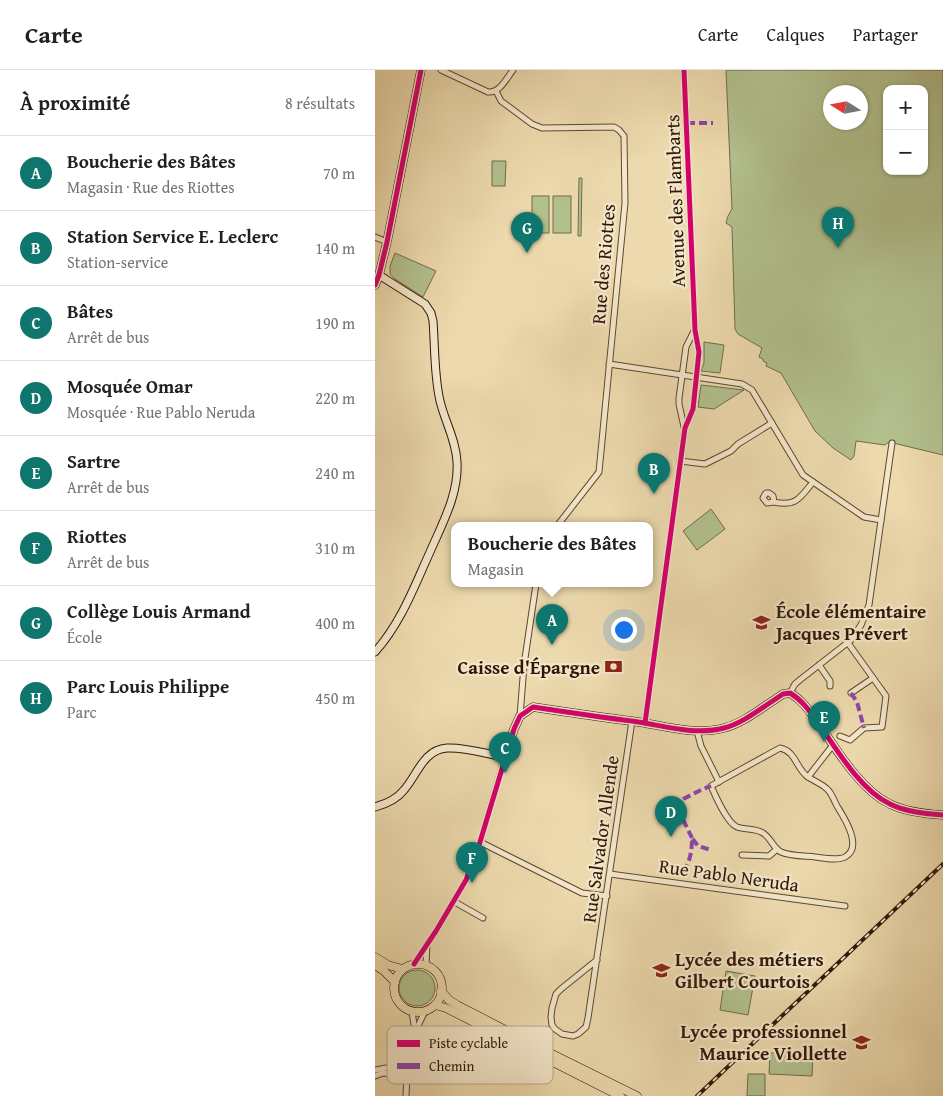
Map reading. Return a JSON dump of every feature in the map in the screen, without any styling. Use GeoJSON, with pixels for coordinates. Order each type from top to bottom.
{"type":"FeatureCollection","features":[{"type":"Feature","properties":{"kind":"main road"},"geometry":{"type":"LineString","coordinates":[[375,957],[388,965],[402,969]]}},
{"type":"Feature","properties":{"kind":"main road"},"geometry":{"type":"LineString","coordinates":[[414,964],[426,965],[432,968],[440,978],[440,996],[435,1005],[425,1011],[412,1011],[405,1008],[395,997],[394,989],[397,975],[408,966],[414,964]]}},
{"type":"Feature","properties":{"kind":"main road"},"geometry":{"type":"LineString","coordinates":[[375,965],[395,982]]}},
{"type":"Feature","properties":{"kind":"main road"},"geometry":{"type":"LineString","coordinates":[[441,991],[449,1000],[499,1026]]}},
{"type":"Feature","properties":{"kind":"main road"},"geometry":{"type":"LineString","coordinates":[[435,1005],[446,1008],[482,1026]]}},
{"type":"Feature","properties":{"kind":"main road"},"geometry":{"type":"LineString","coordinates":[[553,1054],[637,1096]]}},
{"type":"Feature","properties":{"kind":"main road"},"geometry":{"type":"LineString","coordinates":[[553,1062],[620,1096]]}},
{"type":"Feature","properties":{"kind":"street"},"geometry":{"type":"LineString","coordinates":[[375,285],[387,242],[421,70]]}},
{"type":"Feature","properties":{"kind":"street"},"geometry":{"type":"LineString","coordinates":[[441,70],[488,92],[500,88],[513,70]]}},
{"type":"Feature","properties":{"kind":"street","name":"Avenue des Flambarts"},"geometry":{"type":"LineString","coordinates":[[684,70],[695,330],[700,349],[693,409],[685,428]]}},
{"type":"Feature","properties":{"kind":"street","name":"Rue des Riottes"},"geometry":{"type":"LineString","coordinates":[[496,90],[501,101],[532,124],[542,128],[614,127],[624,136],[625,203],[599,472],[560,522]]}},
{"type":"Feature","properties":{"kind":"street"},"geometry":{"type":"LineString","coordinates":[[375,237],[387,242]]}},
{"type":"Feature","properties":{"kind":"street"},"geometry":{"type":"LineString","coordinates":[[375,652],[394,626],[407,603],[452,499],[456,484],[457,463],[452,433],[438,393],[433,321],[430,310],[425,304],[379,275]]}},
{"type":"Feature","properties":{"kind":"street"},"geometry":{"type":"LineString","coordinates":[[645,723],[685,428],[679,404],[686,347],[695,330]]}},
{"type":"Feature","properties":{"kind":"street"},"geometry":{"type":"LineString","coordinates":[[609,364],[746,385],[752,390],[803,476],[864,517],[881,520]]}},
{"type":"Feature","properties":{"kind":"street"},"geometry":{"type":"LineString","coordinates":[[680,461],[705,464],[731,451],[738,444],[772,423]]}},
{"type":"Feature","properties":{"kind":"street"},"geometry":{"type":"LineString","coordinates":[[790,693],[795,684],[848,643],[861,626],[869,605],[892,443]]}},
{"type":"Feature","properties":{"kind":"street"},"geometry":{"type":"LineString","coordinates":[[774,502],[781,504],[798,500],[813,482]]}},
{"type":"Feature","properties":{"kind":"street"},"geometry":{"type":"LineString","coordinates":[[414,964],[466,880],[480,842],[505,757],[520,716],[523,665],[536,587]]}},
{"type":"Feature","properties":{"kind":"street"},"geometry":{"type":"LineString","coordinates":[[840,736],[850,740],[864,728],[882,727],[886,696],[848,643]]}},
{"type":"Feature","properties":{"kind":"street"},"geometry":{"type":"LineString","coordinates":[[819,665],[830,681],[830,686]]}},
{"type":"Feature","properties":{"kind":"street"},"geometry":{"type":"LineString","coordinates":[[851,693],[873,678]]}},
{"type":"Feature","properties":{"kind":"street"},"geometry":{"type":"LineString","coordinates":[[520,716],[533,707],[697,731],[722,729],[737,724],[783,694],[790,693],[802,702],[845,762],[878,797],[907,810],[943,815]]}},
{"type":"Feature","properties":{"kind":"street","name":"Rue Salvador Allende"},"geometry":{"type":"LineString","coordinates":[[553,1026],[562,1034],[573,1036],[586,1026],[632,721]]}},
{"type":"Feature","properties":{"kind":"street"},"geometry":{"type":"LineString","coordinates":[[697,731],[701,746],[719,782]]}},
{"type":"Feature","properties":{"kind":"street"},"geometry":{"type":"LineString","coordinates":[[808,777],[833,745]]}},
{"type":"Feature","properties":{"kind":"street"},"geometry":{"type":"LineString","coordinates":[[375,808],[400,794],[409,784],[423,761],[439,750],[456,748],[505,757]]}},
{"type":"Feature","properties":{"kind":"street"},"geometry":{"type":"LineString","coordinates":[[780,748],[786,749],[790,752],[803,774],[828,789],[848,825],[853,845],[851,852],[837,859],[781,852],[760,831],[735,826],[729,820],[711,786],[719,782],[780,748]]}},
{"type":"Feature","properties":{"kind":"street"},"geometry":{"type":"LineString","coordinates":[[480,842],[582,893],[607,896]]}},
{"type":"Feature","properties":{"kind":"street"},"geometry":{"type":"LineString","coordinates":[[743,855],[769,856],[777,849]]}},
{"type":"Feature","properties":{"kind":"street","name":"Rue Pablo Neruda"},"geometry":{"type":"LineString","coordinates":[[610,874],[845,906]]}},
{"type":"Feature","properties":{"kind":"street"},"geometry":{"type":"LineString","coordinates":[[453,901],[483,918]]}},
{"type":"Feature","properties":{"kind":"street"},"geometry":{"type":"LineString","coordinates":[[426,965],[427,944]]}},
{"type":"Feature","properties":{"kind":"street","name":"Rue Salvador Allende"},"geometry":{"type":"LineString","coordinates":[[553,1026],[551,1017],[556,994],[597,960]]}},
{"type":"Feature","properties":{"kind":"street"},"geometry":{"type":"LineString","coordinates":[[412,1011],[414,1026]]}},
{"type":"Feature","properties":{"kind":"street"},"geometry":{"type":"LineString","coordinates":[[418,1026],[425,1011]]}},
{"type":"Feature","properties":{"kind":"street"},"geometry":{"type":"LineString","coordinates":[[375,1076],[387,1073]]}},
{"type":"Feature","properties":{"kind":"green space"},"geometry":{"type":"Polygon","coordinates":[[[726,70],[943,70],[943,455],[889,442],[885,445],[856,441],[854,456],[851,460],[833,448],[815,431],[781,373],[766,366],[767,363],[759,357],[762,348],[738,334],[735,329],[732,227],[726,223],[732,209],[726,70]]]}},
{"type":"Feature","properties":{"kind":"green space"},"geometry":{"type":"Polygon","coordinates":[[[492,161],[506,161],[505,186],[492,186],[492,161]]]}},
{"type":"Feature","properties":{"kind":"green space"},"geometry":{"type":"Polygon","coordinates":[[[579,178],[582,178],[581,236],[578,236],[579,178]]]}},
{"type":"Feature","properties":{"kind":"green space"},"geometry":{"type":"Polygon","coordinates":[[[532,196],[549,196],[549,233],[532,233],[532,196]]]}},
{"type":"Feature","properties":{"kind":"green space"},"geometry":{"type":"Polygon","coordinates":[[[553,196],[571,196],[571,233],[553,233],[553,196]]]}},
{"type":"Feature","properties":{"kind":"green space"},"geometry":{"type":"Polygon","coordinates":[[[395,253],[436,271],[423,297],[390,274],[390,266],[395,253]]]}},
{"type":"Feature","properties":{"kind":"green space"},"geometry":{"type":"Polygon","coordinates":[[[704,342],[724,345],[720,373],[701,371],[704,363],[704,342]]]}},
{"type":"Feature","properties":{"kind":"green space"},"geometry":{"type":"Polygon","coordinates":[[[701,385],[744,390],[714,409],[698,407],[701,385]]]}},
{"type":"Feature","properties":{"kind":"green space"},"geometry":{"type":"Polygon","coordinates":[[[711,509],[725,529],[697,550],[683,531],[711,509]]]}},
{"type":"Feature","properties":{"kind":"green space"},"geometry":{"type":"Polygon","coordinates":[[[417,970],[424,971],[430,975],[434,981],[434,995],[430,1001],[424,1005],[417,1006],[410,1005],[404,1001],[400,995],[399,988],[400,981],[404,975],[410,971],[417,970]]]}},
{"type":"Feature","properties":{"kind":"green space"},"geometry":{"type":"Polygon","coordinates":[[[726,971],[755,976],[748,1015],[720,1010],[726,971]]]}},
{"type":"Feature","properties":{"kind":"green space"},"geometry":{"type":"Polygon","coordinates":[[[770,1053],[813,1054],[812,1076],[769,1074],[770,1053]]]}},
{"type":"Feature","properties":{"kind":"green space"},"geometry":{"type":"Polygon","coordinates":[[[748,1074],[765,1074],[765,1096],[747,1096],[748,1074]]]}},
{"type":"Feature","properties":{"kind":"railway"},"geometry":{"type":"LineString","coordinates":[[697,1096],[943,864]]}},
{"type":"Feature","properties":{"kind":"marked path"},"geometry":{"type":"LineString","coordinates":[[687,123],[713,123]]}},
{"type":"Feature","properties":{"kind":"marked path"},"geometry":{"type":"LineString","coordinates":[[851,693],[857,702],[864,728]]}},
{"type":"Feature","properties":{"kind":"marked path"},"geometry":{"type":"LineString","coordinates":[[692,838],[675,803],[711,786]]}},
{"type":"Feature","properties":{"kind":"marked path"},"geometry":{"type":"LineString","coordinates":[[672,872],[678,874],[688,864],[692,838],[698,846],[711,850]]}},
{"type":"Feature","properties":{"kind":"cycle path"},"geometry":{"type":"LineString","coordinates":[[375,285],[387,242],[421,70]]}},
{"type":"Feature","properties":{"kind":"cycle path"},"geometry":{"type":"LineString","coordinates":[[645,723],[685,428],[693,409],[699,352],[695,330],[684,70]]}},
{"type":"Feature","properties":{"kind":"cycle path"},"geometry":{"type":"LineString","coordinates":[[414,964],[466,880],[480,842],[514,729],[520,716],[533,707],[701,731],[731,726],[783,694],[790,693],[807,708],[860,781],[880,798],[909,811],[943,815]]}},
{"type":"Feature","properties":{"kind":"place","name":"Parc Louis Philippe"},"geometry":{"type":"Point","coordinates":[838,248]}},
{"type":"Feature","properties":{"kind":"place","name":"Collège Louis Armand"},"geometry":{"type":"Point","coordinates":[527,253]}},
{"type":"Feature","properties":{"kind":"place","name":"Station Service E. Leclerc"},"geometry":{"type":"Point","coordinates":[654,494]}},
{"type":"Feature","properties":{"kind":"place","name":"École élémentaire Jacques Prévert"},"geometry":{"type":"Point","coordinates":[762,622]}},
{"type":"Feature","properties":{"kind":"place","name":"Boucherie des Bâtes"},"geometry":{"type":"Point","coordinates":[552,645]}},
{"type":"Feature","properties":{"kind":"place","name":"Caisse d'Épargne"},"geometry":{"type":"Point","coordinates":[614,667]}},
{"type":"Feature","properties":{"kind":"place","name":"Sartre"},"geometry":{"type":"Point","coordinates":[824,742]}},
{"type":"Feature","properties":{"kind":"place","name":"Bâtes"},"geometry":{"type":"Point","coordinates":[505,773]}},
{"type":"Feature","properties":{"kind":"place","name":"Mosquée Omar"},"geometry":{"type":"Point","coordinates":[671,837]}},
{"type":"Feature","properties":{"kind":"place","name":"Riottes"},"geometry":{"type":"Point","coordinates":[472,883]}},
{"type":"Feature","properties":{"kind":"place","name":"Lycée des métiers Gilbert Courtois"},"geometry":{"type":"Point","coordinates":[661,970]}},
{"type":"Feature","properties":{"kind":"place","name":"Lycée professionnel Maurice Viollette"},"geometry":{"type":"Point","coordinates":[861,1042]}}]}
